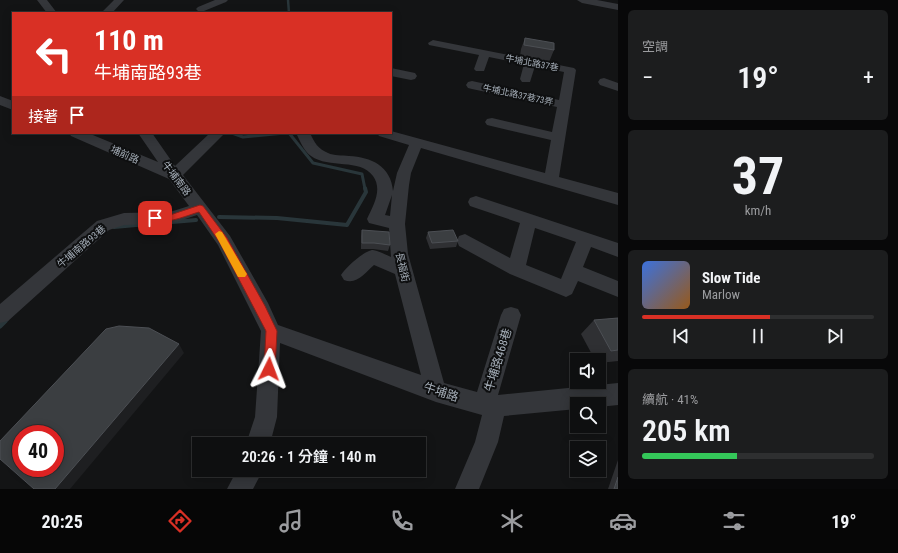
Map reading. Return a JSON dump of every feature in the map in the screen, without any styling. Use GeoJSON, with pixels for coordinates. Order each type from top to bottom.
{"type":"FeatureCollection","features":[{"type":"Feature","properties":{"kind":"street"},"geometry":{"type":"LineString","coordinates":[[42,0],[51,12]]}},
{"type":"Feature","properties":{"kind":"street"},"geometry":{"type":"LineString","coordinates":[[107,12],[119,0]]}},
{"type":"Feature","properties":{"kind":"street"},"geometry":{"type":"LineString","coordinates":[[202,9],[223,0]]}},
{"type":"Feature","properties":{"kind":"street"},"geometry":{"type":"LineString","coordinates":[[582,0],[618,7]]}},
{"type":"Feature","properties":{"kind":"street","name":"牛埔北路37巷"},"geometry":{"type":"LineString","coordinates":[[432,43],[570,70],[552,180]]}},
{"type":"Feature","properties":{"kind":"street"},"geometry":{"type":"LineString","coordinates":[[458,62],[463,49]]}},
{"type":"Feature","properties":{"kind":"street"},"geometry":{"type":"LineString","coordinates":[[480,69],[485,53]]}},
{"type":"Feature","properties":{"kind":"street"},"geometry":{"type":"LineString","coordinates":[[526,79],[530,62]]}},
{"type":"Feature","properties":{"kind":"street"},"geometry":{"type":"LineString","coordinates":[[392,72],[411,76]]}},
{"type":"Feature","properties":{"kind":"street"},"geometry":{"type":"LineString","coordinates":[[604,82],[618,87]]}},
{"type":"Feature","properties":{"kind":"street","name":"牛埔北路37巷73弄"},"geometry":{"type":"LineString","coordinates":[[472,85],[564,105]]}},
{"type":"Feature","properties":{"kind":"street"},"geometry":{"type":"LineString","coordinates":[[0,100],[12,106]]}},
{"type":"Feature","properties":{"kind":"street"},"geometry":{"type":"LineString","coordinates":[[492,122],[559,138]]}},
{"type":"Feature","properties":{"kind":"street","name":"埔前路"},"geometry":{"type":"LineString","coordinates":[[78,134],[174,176]]}},
{"type":"Feature","properties":{"kind":"street","name":"牛埔南路"},"geometry":{"type":"LineString","coordinates":[[146,134],[174,176],[224,241],[261,309],[271,331],[266,417],[260,437]]}},
{"type":"Feature","properties":{"kind":"street"},"geometry":{"type":"LineString","coordinates":[[174,176],[217,134]]}},
{"type":"Feature","properties":{"kind":"street"},"geometry":{"type":"LineString","coordinates":[[304,134],[316,153],[332,161],[346,160],[364,162],[378,170],[385,182],[386,195],[375,219],[397,224]]}},
{"type":"Feature","properties":{"kind":"street"},"geometry":{"type":"LineString","coordinates":[[388,134],[618,199]]}},
{"type":"Feature","properties":{"kind":"street","name":"長福街"},"geometry":{"type":"LineString","coordinates":[[417,142],[404,173],[401,185],[397,224],[399,254],[436,391]]}},
{"type":"Feature","properties":{"kind":"street"},"geometry":{"type":"LineString","coordinates":[[476,202],[618,250]]}},
{"type":"Feature","properties":{"kind":"street","name":"牛埔南路93巷"},"geometry":{"type":"LineString","coordinates":[[1,315],[103,225],[124,220],[170,218],[200,208]]}},
{"type":"Feature","properties":{"kind":"street"},"geometry":{"type":"LineString","coordinates":[[516,269],[529,220]]}},
{"type":"Feature","properties":{"kind":"street"},"geometry":{"type":"LineString","coordinates":[[465,241],[516,269],[566,289],[586,240]]}},
{"type":"Feature","properties":{"kind":"street"},"geometry":{"type":"LineString","coordinates":[[350,275],[372,257],[403,269]]}},
{"type":"Feature","properties":{"kind":"street"},"geometry":{"type":"LineString","coordinates":[[573,270],[618,288]]}},
{"type":"Feature","properties":{"kind":"street","name":"牛埔路468巷"},"geometry":{"type":"LineString","coordinates":[[467,489],[486,442],[490,405],[511,315]]}},
{"type":"Feature","properties":{"kind":"street","name":"牛埔路"},"geometry":{"type":"LineString","coordinates":[[271,331],[436,391],[490,405],[618,394]]}},
{"type":"Feature","properties":{"kind":"street"},"geometry":{"type":"LineString","coordinates":[[239,489],[246,477]]}},
{"type":"Feature","properties":{"kind":"building"},"geometry":{"type":"Polygon","coordinates":[[[525,38],[554,43],[554,50],[524,45],[525,38]]]}},
{"type":"Feature","properties":{"kind":"building"},"geometry":{"type":"Polygon","coordinates":[[[362,230],[389,232],[390,245],[362,243],[362,230]]]}},
{"type":"Feature","properties":{"kind":"building"},"geometry":{"type":"Polygon","coordinates":[[[453,230],[458,241],[432,243],[428,232],[453,230]]]}},
{"type":"Feature","properties":{"kind":"building"},"geometry":{"type":"Polygon","coordinates":[[[618,318],[618,350],[611,351],[594,320],[618,318]]]}},
{"type":"Feature","properties":{"kind":"building"},"geometry":{"type":"Polygon","coordinates":[[[119,326],[149,328],[179,344],[55,489],[34,489],[20,477],[64,477],[64,425],[15,425],[106,329],[119,326]]]}},
{"type":"Feature","properties":{"kind":"building"},"geometry":{"type":"Polygon","coordinates":[[[12,428],[12,470],[0,459],[0,441],[12,428]]]}},
{"type":"Feature","properties":{"kind":"building"},"geometry":{"type":"Polygon","coordinates":[[[618,477],[618,489],[614,489],[618,477]]]}},
{"type":"Feature","properties":{"kind":"waterway"},"geometry":{"type":"LineString","coordinates":[[288,0],[289,12]]}},
{"type":"Feature","properties":{"kind":"waterway"},"geometry":{"type":"LineString","coordinates":[[235,134],[243,137],[274,134]]}},
{"type":"Feature","properties":{"kind":"waterway"},"geometry":{"type":"LineString","coordinates":[[290,134],[313,163],[362,174],[365,189]]}},
{"type":"Feature","properties":{"kind":"waterway"},"geometry":{"type":"LineString","coordinates":[[219,217],[277,218],[347,225],[366,192],[365,188]]}},
{"type":"Feature","properties":{"kind":"waterway"},"geometry":{"type":"LineString","coordinates":[[172,222],[196,220]]}},
{"type":"Feature","properties":{"kind":"waterway"},"geometry":{"type":"LineString","coordinates":[[114,227],[147,224]]}},
{"type":"Feature","properties":{"kind":"waterway"},"geometry":{"type":"LineString","coordinates":[[0,326],[7,319]]}},
{"type":"Feature","properties":{"kind":"slow traffic"},"geometry":{"type":"LineString","coordinates":[[219,234],[242,274]]}},
{"type":"Feature","properties":{"kind":"route"},"geometry":{"type":"LineString","coordinates":[[155,218],[170,218],[200,208],[224,241],[261,309],[271,331],[269,369]]}}]}
